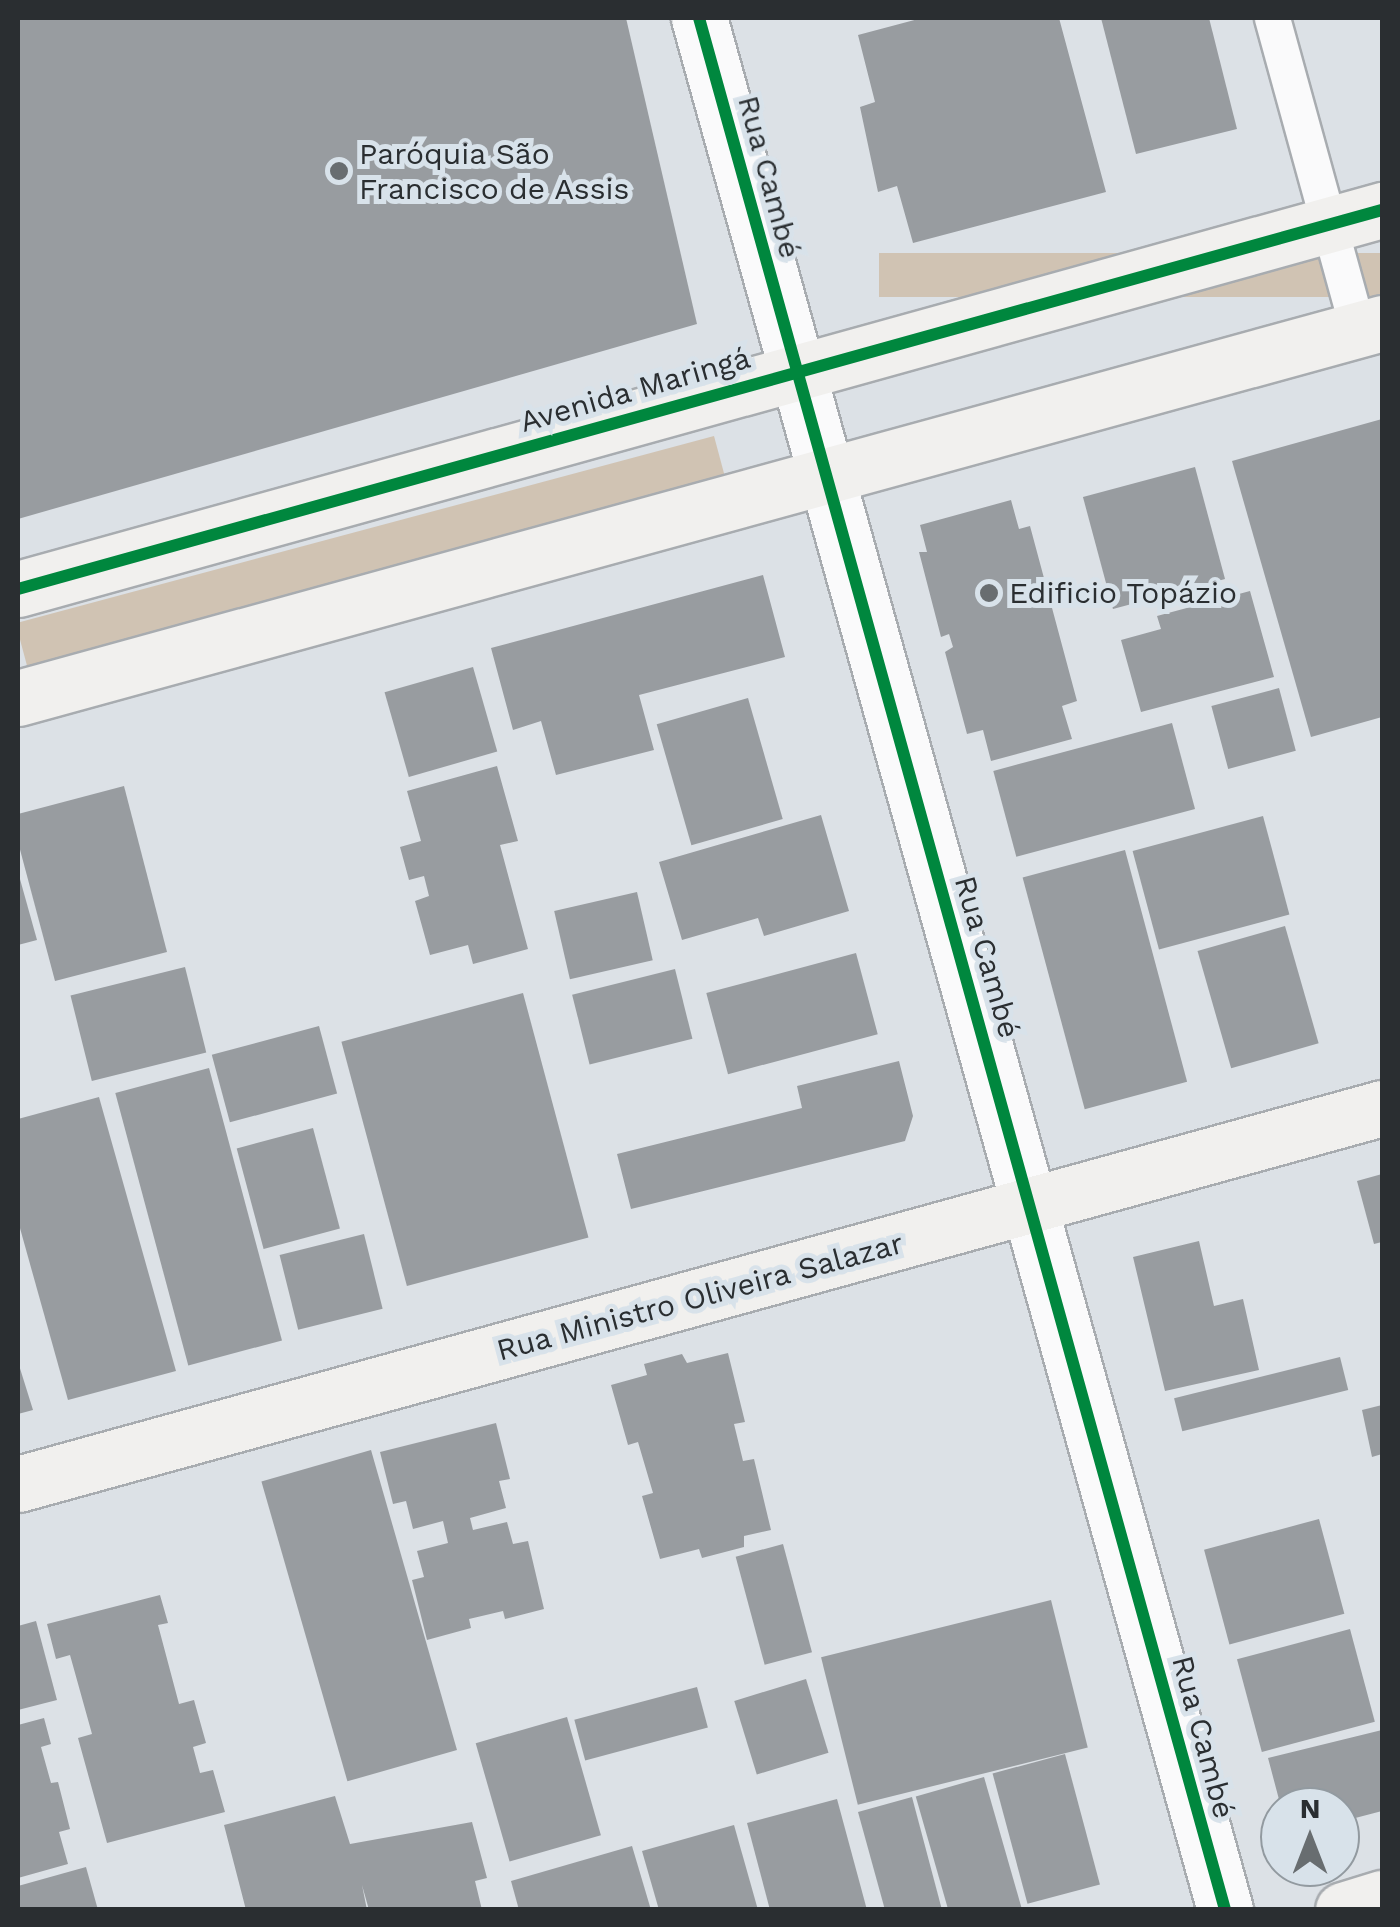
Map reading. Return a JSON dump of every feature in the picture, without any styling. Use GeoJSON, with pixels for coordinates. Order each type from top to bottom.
{"type":"FeatureCollection","features":[{"type":"Feature","properties":{"kind":"street","name":"Rua Cambé"},"geometry":{"type":"LineString","coordinates":[[699,18],[1225,1910]]}},
{"type":"Feature","properties":{"kind":"street","name":"Avenida Maringá"},"geometry":{"type":"LineString","coordinates":[[18,589],[1382,210]]}},
{"type":"Feature","properties":{"kind":"street"},"geometry":{"type":"LineString","coordinates":[[18,698],[1370,326]]}},
{"type":"Feature","properties":{"kind":"street","name":"Rua Ministro Oliveira Salazar"},"geometry":{"type":"LineString","coordinates":[[18,1484],[1382,1108]]}},
{"type":"Feature","properties":{"kind":"street"},"geometry":{"type":"LineString","coordinates":[[1342,1910],[1382,1898]]}},
{"type":"Feature","properties":{"kind":"lane"},"geometry":{"type":"LineString","coordinates":[[1272,18],[1329,224],[1370,326]]}},
{"type":"Feature","properties":{"kind":"shaded area"},"geometry":{"type":"Polygon","coordinates":[[[879,253],[1382,253],[1382,297],[879,297],[879,253]]]}},
{"type":"Feature","properties":{"kind":"shaded area"},"geometry":{"type":"Polygon","coordinates":[[[714,436],[727,483],[28,670],[18,622],[714,436]]]}},
{"type":"Feature","properties":{"kind":"building","name":"Paróquia São Francisco de Assis"},"geometry":{"type":"Polygon","coordinates":[[[18,18],[626,18],[697,324],[18,519],[18,18]]]}},
{"type":"Feature","properties":{"kind":"building"},"geometry":{"type":"Polygon","coordinates":[[[922,18],[1059,18],[1106,192],[913,243],[897,186],[878,192],[860,107],[875,102],[858,35],[922,18]]]}},
{"type":"Feature","properties":{"kind":"building"},"geometry":{"type":"Polygon","coordinates":[[[1101,18],[1209,18],[1237,129],[1136,154],[1101,18]]]}},
{"type":"Feature","properties":{"kind":"building"},"geometry":{"type":"Polygon","coordinates":[[[1382,419],[1382,717],[1311,737],[1232,461],[1382,419]]]}},
{"type":"Feature","properties":{"kind":"building"},"geometry":{"type":"Polygon","coordinates":[[[1195,467],[1225,579],[1113,609],[1083,497],[1195,467]]]}},
{"type":"Feature","properties":{"kind":"building","name":"Edificio Topázio"},"geometry":{"type":"Polygon","coordinates":[[[1011,500],[1019,529],[1030,526],[1077,701],[1062,706],[1072,739],[991,761],[983,730],[967,734],[945,652],[953,647],[949,634],[941,637],[919,552],[927,552],[920,525],[1011,500]]]}},
{"type":"Feature","properties":{"kind":"building"},"geometry":{"type":"Polygon","coordinates":[[[763,575],[785,657],[639,695],[654,750],[556,775],[541,721],[513,730],[491,648],[763,575]]]}},
{"type":"Feature","properties":{"kind":"building"},"geometry":{"type":"Polygon","coordinates":[[[1250,591],[1274,677],[1141,712],[1121,640],[1161,629],[1157,616],[1250,591]]]}},
{"type":"Feature","properties":{"kind":"building"},"geometry":{"type":"Polygon","coordinates":[[[473,667],[497,752],[409,777],[385,692],[473,667]]]}},
{"type":"Feature","properties":{"kind":"building"},"geometry":{"type":"Polygon","coordinates":[[[1279,688],[1296,751],[1228,769],[1211,706],[1279,688]]]}},
{"type":"Feature","properties":{"kind":"building"},"geometry":{"type":"Polygon","coordinates":[[[748,698],[783,819],[691,845],[657,724],[748,698]]]}},
{"type":"Feature","properties":{"kind":"building"},"geometry":{"type":"Polygon","coordinates":[[[1172,723],[1195,809],[1016,857],[993,771],[1172,723]]]}},
{"type":"Feature","properties":{"kind":"building"},"geometry":{"type":"Polygon","coordinates":[[[497,766],[518,841],[500,845],[528,949],[473,964],[468,945],[430,955],[415,901],[429,896],[424,876],[409,880],[400,847],[421,841],[407,791],[497,766]]]}},
{"type":"Feature","properties":{"kind":"building"},"geometry":{"type":"Polygon","coordinates":[[[124,786],[167,952],[55,981],[18,842],[18,814],[124,786]]]}},
{"type":"Feature","properties":{"kind":"building"},"geometry":{"type":"Polygon","coordinates":[[[821,815],[849,911],[764,936],[758,918],[682,940],[659,862],[821,815]]]}},
{"type":"Feature","properties":{"kind":"building"},"geometry":{"type":"Polygon","coordinates":[[[1263,816],[1289,915],[1159,949],[1133,851],[1263,816]]]}},
{"type":"Feature","properties":{"kind":"building"},"geometry":{"type":"Polygon","coordinates":[[[1125,850],[1187,1082],[1085,1109],[1023,877],[1125,850]]]}},
{"type":"Feature","properties":{"kind":"building"},"geometry":{"type":"Polygon","coordinates":[[[18,872],[37,940],[18,945],[18,872]]]}},
{"type":"Feature","properties":{"kind":"building"},"geometry":{"type":"Polygon","coordinates":[[[637,892],[653,960],[570,979],[554,911],[637,892]]]}},
{"type":"Feature","properties":{"kind":"building"},"geometry":{"type":"Polygon","coordinates":[[[1285,926],[1319,1043],[1231,1068],[1198,951],[1285,926]]]}},
{"type":"Feature","properties":{"kind":"building"},"geometry":{"type":"Polygon","coordinates":[[[856,953],[878,1034],[728,1074],[706,993],[856,953]]]}},
{"type":"Feature","properties":{"kind":"building"},"geometry":{"type":"Polygon","coordinates":[[[185,967],[206,1052],[92,1081],[71,996],[185,967]]]}},
{"type":"Feature","properties":{"kind":"building"},"geometry":{"type":"Polygon","coordinates":[[[675,969],[692,1039],[590,1065],[572,995],[675,969]]]}},
{"type":"Feature","properties":{"kind":"building"},"geometry":{"type":"Polygon","coordinates":[[[523,993],[588,1237],[407,1286],[341,1042],[523,993]]]}},
{"type":"Feature","properties":{"kind":"building"},"geometry":{"type":"Polygon","coordinates":[[[319,1026],[337,1094],[230,1122],[212,1055],[319,1026]]]}},
{"type":"Feature","properties":{"kind":"building"},"geometry":{"type":"Polygon","coordinates":[[[899,1061],[913,1116],[905,1141],[631,1209],[617,1154],[802,1108],[797,1086],[899,1061]]]}},
{"type":"Feature","properties":{"kind":"building"},"geometry":{"type":"Polygon","coordinates":[[[209,1068],[282,1340],[188,1365],[115,1093],[209,1068]]]}},
{"type":"Feature","properties":{"kind":"building"},"geometry":{"type":"Polygon","coordinates":[[[99,1097],[176,1371],[68,1400],[18,1221],[18,1119],[99,1097]]]}},
{"type":"Feature","properties":{"kind":"building"},"geometry":{"type":"Polygon","coordinates":[[[313,1128],[340,1228],[264,1249],[237,1148],[313,1128]]]}},
{"type":"Feature","properties":{"kind":"building"},"geometry":{"type":"Polygon","coordinates":[[[1382,1174],[1382,1242],[1374,1244],[1357,1181],[1382,1174]]]}},
{"type":"Feature","properties":{"kind":"building"},"geometry":{"type":"Polygon","coordinates":[[[364,1234],[383,1309],[298,1330],[280,1255],[364,1234]]]}},
{"type":"Feature","properties":{"kind":"building"},"geometry":{"type":"Polygon","coordinates":[[[1199,1241],[1214,1306],[1243,1299],[1259,1370],[1165,1391],[1133,1257],[1199,1241]]]}},
{"type":"Feature","properties":{"kind":"building"},"geometry":{"type":"Polygon","coordinates":[[[728,1353],[745,1422],[734,1424],[743,1461],[754,1459],[771,1530],[744,1536],[744,1547],[702,1558],[699,1549],[660,1559],[642,1496],[653,1493],[638,1442],[628,1445],[611,1385],[647,1375],[644,1364],[682,1354],[687,1363],[728,1353]]]}},
{"type":"Feature","properties":{"kind":"building"},"geometry":{"type":"Polygon","coordinates":[[[1340,1357],[1348,1390],[1182,1431],[1174,1398],[1340,1357]]]}},
{"type":"Feature","properties":{"kind":"building"},"geometry":{"type":"Polygon","coordinates":[[[18,1362],[33,1410],[18,1414],[18,1362]]]}},
{"type":"Feature","properties":{"kind":"building"},"geometry":{"type":"Polygon","coordinates":[[[1382,1405],[1382,1454],[1372,1457],[1362,1410],[1382,1405]]]}},
{"type":"Feature","properties":{"kind":"building"},"geometry":{"type":"Polygon","coordinates":[[[496,1423],[510,1479],[499,1481],[506,1508],[470,1518],[473,1530],[507,1522],[513,1544],[528,1541],[544,1609],[505,1619],[503,1611],[469,1619],[471,1628],[427,1640],[412,1580],[424,1577],[417,1551],[448,1543],[443,1521],[413,1529],[406,1501],[393,1504],[380,1452],[496,1423]]]}},
{"type":"Feature","properties":{"kind":"building"},"geometry":{"type":"Polygon","coordinates":[[[371,1450],[457,1750],[347,1781],[261,1481],[371,1450]]]}},
{"type":"Feature","properties":{"kind":"building"},"geometry":{"type":"Polygon","coordinates":[[[1319,1519],[1344,1614],[1229,1644],[1204,1550],[1319,1519]]]}},
{"type":"Feature","properties":{"kind":"building"},"geometry":{"type":"Polygon","coordinates":[[[783,1544],[812,1652],[765,1665],[736,1557],[783,1544]]]}},
{"type":"Feature","properties":{"kind":"building"},"geometry":{"type":"Polygon","coordinates":[[[160,1595],[168,1623],[158,1625],[179,1704],[194,1700],[206,1743],[193,1747],[200,1773],[213,1770],[225,1812],[107,1843],[78,1738],[92,1734],[70,1655],[56,1659],[47,1624],[160,1595]]]}},
{"type":"Feature","properties":{"kind":"building"},"geometry":{"type":"Polygon","coordinates":[[[1051,1600],[1088,1747],[858,1805],[821,1657],[1051,1600]]]}},
{"type":"Feature","properties":{"kind":"building"},"geometry":{"type":"Polygon","coordinates":[[[36,1621],[57,1700],[18,1710],[18,1626],[36,1621]]]}},
{"type":"Feature","properties":{"kind":"building"},"geometry":{"type":"Polygon","coordinates":[[[1350,1629],[1375,1722],[1262,1752],[1237,1659],[1350,1629]]]}},
{"type":"Feature","properties":{"kind":"building"},"geometry":{"type":"Polygon","coordinates":[[[806,1679],[829,1753],[757,1775],[734,1701],[806,1679]]]}},
{"type":"Feature","properties":{"kind":"building"},"geometry":{"type":"Polygon","coordinates":[[[697,1687],[708,1728],[585,1760],[574,1720],[697,1687]]]}},
{"type":"Feature","properties":{"kind":"building"},"geometry":{"type":"Polygon","coordinates":[[[567,1717],[601,1835],[510,1861],[476,1743],[567,1717]]]}},
{"type":"Feature","properties":{"kind":"building"},"geometry":{"type":"Polygon","coordinates":[[[44,1718],[51,1744],[41,1747],[51,1783],[58,1782],[70,1829],[59,1832],[68,1864],[18,1878],[18,1725],[44,1718]]]}},
{"type":"Feature","properties":{"kind":"building"},"geometry":{"type":"Polygon","coordinates":[[[1382,1730],[1382,1811],[1360,1817],[1360,1787],[1276,1787],[1268,1758],[1382,1730]]]}},
{"type":"Feature","properties":{"kind":"building"},"geometry":{"type":"Polygon","coordinates":[[[1065,1754],[1100,1884],[1027,1904],[993,1773],[1065,1754]]]}},
{"type":"Feature","properties":{"kind":"building"},"geometry":{"type":"Polygon","coordinates":[[[984,1777],[1021,1908],[948,1910],[916,1797],[984,1777]]]}},
{"type":"Feature","properties":{"kind":"building"},"geometry":{"type":"Polygon","coordinates":[[[335,1796],[350,1844],[472,1822],[487,1878],[475,1881],[482,1910],[369,1910],[362,1885],[367,1910],[246,1910],[224,1825],[335,1796]]]}},
{"type":"Feature","properties":{"kind":"building"},"geometry":{"type":"Polygon","coordinates":[[[912,1797],[942,1910],[885,1910],[858,1812],[912,1797]]]}},
{"type":"Feature","properties":{"kind":"building"},"geometry":{"type":"Polygon","coordinates":[[[837,1799],[867,1910],[770,1910],[747,1823],[837,1799]]]}},
{"type":"Feature","properties":{"kind":"building"},"geometry":{"type":"Polygon","coordinates":[[[734,1825],[758,1910],[659,1910],[642,1851],[734,1825]]]}},
{"type":"Feature","properties":{"kind":"building"},"geometry":{"type":"Polygon","coordinates":[[[632,1846],[651,1910],[519,1910],[511,1881],[632,1846]]]}},
{"type":"Feature","properties":{"kind":"building"},"geometry":{"type":"Polygon","coordinates":[[[86,1867],[98,1910],[18,1910],[18,1886],[86,1867]]]}},
{"type":"Feature","properties":{"kind":"cycle path"},"geometry":{"type":"LineString","coordinates":[[699,18],[1225,1910]]}},
{"type":"Feature","properties":{"kind":"cycle path"},"geometry":{"type":"LineString","coordinates":[[18,589],[1382,210]]}},
{"type":"Feature","properties":{"kind":"place","name":"Paróquia São Francisco de Assis"},"geometry":{"type":"Point","coordinates":[339,171]}},
{"type":"Feature","properties":{"kind":"place","name":"Edificio Topázio"},"geometry":{"type":"Point","coordinates":[989,593]}}]}
